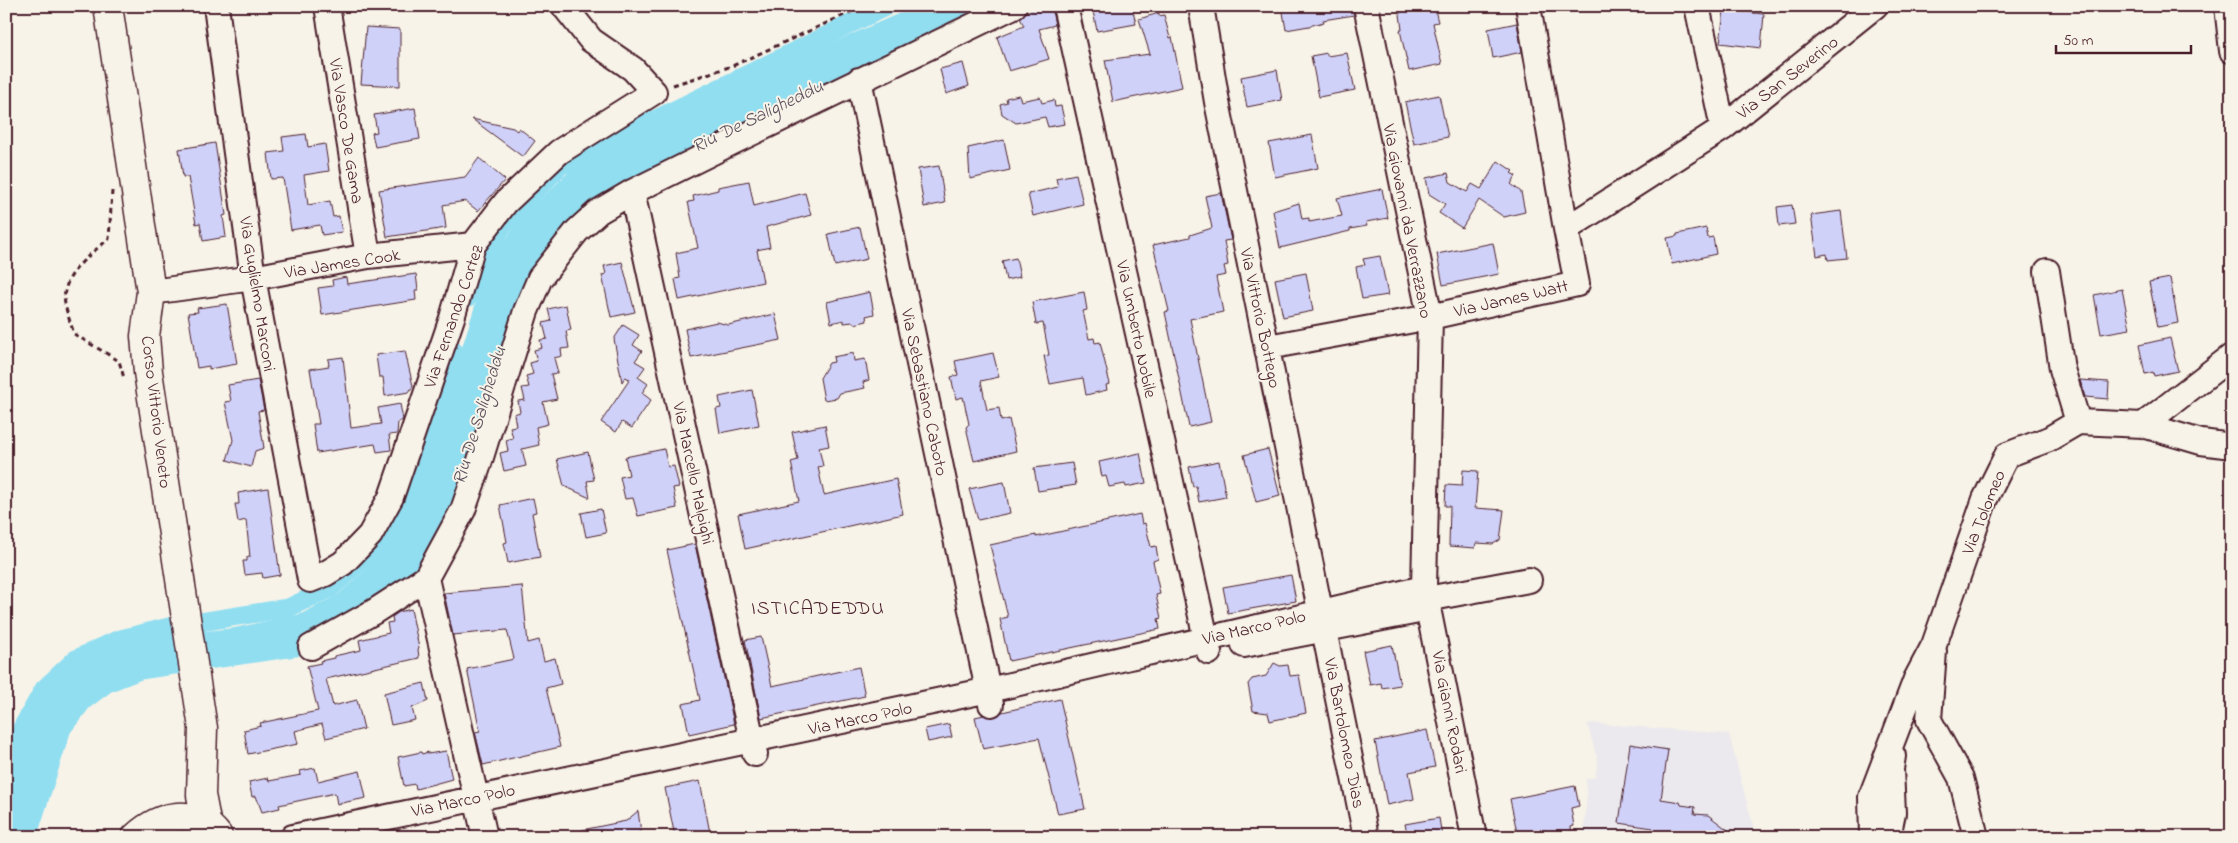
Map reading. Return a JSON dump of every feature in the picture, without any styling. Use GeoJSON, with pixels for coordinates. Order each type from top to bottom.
{"type":"FeatureCollection","features":[{"type":"Feature","properties":{"kind":"main road","name":"Corso Vittorio Veneto"},"geometry":{"type":"LineString","coordinates":[[108,6],[151,292],[145,336],[148,372],[203,728],[201,795],[213,831]]}},
{"type":"Feature","properties":{"kind":"main road","name":"Corso Vittorio Veneto"},"geometry":{"type":"LineString","coordinates":[[166,818],[188,795],[202,759]]}},
{"type":"Feature","properties":{"kind":"main road"},"geometry":{"type":"LineString","coordinates":[[136,837],[150,824],[166,818],[181,816],[195,819],[213,831]]}},
{"type":"Feature","properties":{"kind":"street","name":"Via Guglielmo Marconi"},"geometry":{"type":"LineString","coordinates":[[216,6],[253,278],[310,580]]}},
{"type":"Feature","properties":{"kind":"street","name":"Via Vasco De Gama"},"geometry":{"type":"LineString","coordinates":[[327,6],[368,256]]}},
{"type":"Feature","properties":{"kind":"street"},"geometry":{"type":"LineString","coordinates":[[564,6],[591,40],[634,69],[654,92]]}},
{"type":"Feature","properties":{"kind":"street"},"geometry":{"type":"LineString","coordinates":[[311,647],[375,611],[426,578],[463,510],[526,312],[540,278],[578,231],[598,212],[632,192],[1014,6]]}},
{"type":"Feature","properties":{"kind":"street","name":"Via Umberto Nobile"},"geometry":{"type":"LineString","coordinates":[[1065,6],[1207,645]]}},
{"type":"Feature","properties":{"kind":"street","name":"Via Vittorio Bottego"},"geometry":{"type":"LineString","coordinates":[[1201,6],[1216,102],[1268,347],[1322,621]]}},
{"type":"Feature","properties":{"kind":"street","name":"Via Giovanni da Verrazzano"},"geometry":{"type":"LineString","coordinates":[[1366,6],[1430,317],[1427,599]]}},
{"type":"Feature","properties":{"kind":"street"},"geometry":{"type":"LineString","coordinates":[[1528,6],[1566,230],[1723,128],[1697,6]]}},
{"type":"Feature","properties":{"kind":"street","name":"Via San Severino"},"geometry":{"type":"LineString","coordinates":[[1723,128],[1875,6]]}},
{"type":"Feature","properties":{"kind":"street"},"geometry":{"type":"LineString","coordinates":[[2227,6],[2232,50]]}},
{"type":"Feature","properties":{"kind":"street","name":"Via Sebastiano Caboto"},"geometry":{"type":"LineString","coordinates":[[859,80],[990,697]]}},
{"type":"Feature","properties":{"kind":"street","name":"Via Fernando Cortez"},"geometry":{"type":"LineString","coordinates":[[310,580],[325,574],[343,563],[370,535],[391,497],[452,318],[473,246],[506,202],[559,152],[654,92]]}},
{"type":"Feature","properties":{"kind":"street","name":"Via Marcello Malpighi"},"geometry":{"type":"LineString","coordinates":[[632,192],[754,747]]}},
{"type":"Feature","properties":{"kind":"street","name":"Via James Watt"},"geometry":{"type":"LineString","coordinates":[[1268,347],[1430,317],[1577,284],[1566,230]]}},
{"type":"Feature","properties":{"kind":"street","name":"Via James Cook"},"geometry":{"type":"LineString","coordinates":[[151,292],[253,278],[368,256],[473,246]]}},
{"type":"Feature","properties":{"kind":"street"},"geometry":{"type":"LineString","coordinates":[[2047,271],[2062,369],[2078,422],[2143,425],[2200,442],[2232,446]]}},
{"type":"Feature","properties":{"kind":"street"},"geometry":{"type":"LineString","coordinates":[[2143,425],[2232,356]]}},
{"type":"Feature","properties":{"kind":"street","name":"Via Tolomeo"},"geometry":{"type":"LineString","coordinates":[[1872,837],[1871,797],[1916,679],[1934,645],[1985,499],[2007,455],[2050,440],[2078,422]]}},
{"type":"Feature","properties":{"kind":"street"},"geometry":{"type":"LineString","coordinates":[[426,578],[484,837]]}},
{"type":"Feature","properties":{"kind":"street","name":"Via Marco Polo"},"geometry":{"type":"LineString","coordinates":[[292,837],[478,805],[990,697],[1207,645],[1427,599],[1529,580]]}},
{"type":"Feature","properties":{"kind":"street","name":"Via Gianni Rodari"},"geometry":{"type":"LineString","coordinates":[[1427,599],[1474,837]]}},
{"type":"Feature","properties":{"kind":"street","name":"Via Bartolomeo Dias"},"geometry":{"type":"LineString","coordinates":[[1322,621],[1366,837]]}},
{"type":"Feature","properties":{"kind":"street","name":"Via Tolomeo"},"geometry":{"type":"LineString","coordinates":[[1929,720],[1934,645]]}},
{"type":"Feature","properties":{"kind":"street"},"geometry":{"type":"LineString","coordinates":[[1896,732],[1929,720],[1961,778],[1976,837]]}},
{"type":"Feature","properties":{"kind":"street","name":"Via Tolomeo"},"geometry":{"type":"LineString","coordinates":[[1888,837],[1893,813],[1892,769],[1896,732]]}},
{"type":"Feature","properties":{"kind":"street","name":"Via Marco Polo"},"geometry":{"type":"LineString","coordinates":[[360,837],[478,805]]}},
{"type":"Feature","properties":{"kind":"path"},"geometry":{"type":"LineString","coordinates":[[654,92],[732,66],[864,6]]}},
{"type":"Feature","properties":{"kind":"path"},"geometry":{"type":"LineString","coordinates":[[112,182],[109,239],[80,264],[68,282],[65,302],[74,334],[119,361],[125,379]]}},
{"type":"Feature","properties":{"kind":"shaded area"},"geometry":{"type":"Polygon","coordinates":[[[1587,724],[1729,734],[1756,837],[1583,837],[1587,794],[1586,779],[1595,777],[1598,761],[1587,724]]]}},
{"type":"Feature","properties":{"kind":"building"},"geometry":{"type":"Polygon","coordinates":[[[1039,6],[1051,6],[1055,25],[1039,29],[1049,59],[1009,71],[997,37],[1024,26],[1020,18],[1026,12],[1039,6]]]}},
{"type":"Feature","properties":{"kind":"building"},"geometry":{"type":"Polygon","coordinates":[[[1092,6],[1132,6],[1136,24],[1097,31],[1092,6]]]}},
{"type":"Feature","properties":{"kind":"building"},"geometry":{"type":"Polygon","coordinates":[[[1282,6],[1353,6],[1354,15],[1323,20],[1324,22],[1286,30],[1282,6]]]}},
{"type":"Feature","properties":{"kind":"building"},"geometry":{"type":"Polygon","coordinates":[[[1399,6],[1434,6],[1438,22],[1433,23],[1442,64],[1409,71],[1400,30],[1402,30],[1399,6]]]}},
{"type":"Feature","properties":{"kind":"building"},"geometry":{"type":"Polygon","coordinates":[[[1724,10],[1764,14],[1761,48],[1720,43],[1724,10]]]}},
{"type":"Feature","properties":{"kind":"building"},"geometry":{"type":"Polygon","coordinates":[[[1159,13],[1159,16],[1164,15],[1170,38],[1172,37],[1182,87],[1113,102],[1105,60],[1150,54],[1139,19],[1159,13]]]}},
{"type":"Feature","properties":{"kind":"building"},"geometry":{"type":"Polygon","coordinates":[[[1517,23],[1522,52],[1493,58],[1488,29],[1517,23]]]}},
{"type":"Feature","properties":{"kind":"building"},"geometry":{"type":"Polygon","coordinates":[[[366,27],[400,29],[400,86],[361,84],[366,27]]]}},
{"type":"Feature","properties":{"kind":"building"},"geometry":{"type":"Polygon","coordinates":[[[1327,53],[1327,56],[1347,53],[1355,90],[1319,97],[1311,56],[1327,53]]]}},
{"type":"Feature","properties":{"kind":"building"},"geometry":{"type":"Polygon","coordinates":[[[963,63],[969,86],[946,94],[940,69],[963,63]]]}},
{"type":"Feature","properties":{"kind":"building"},"geometry":{"type":"Polygon","coordinates":[[[1277,70],[1282,100],[1247,107],[1241,77],[1277,70]]]}},
{"type":"Feature","properties":{"kind":"building"},"geometry":{"type":"Polygon","coordinates":[[[1019,95],[1021,101],[1040,97],[1042,103],[1054,100],[1055,107],[1061,106],[1065,124],[1048,127],[1045,117],[1016,123],[1002,114],[1000,104],[1007,102],[1006,98],[1019,95]]]}},
{"type":"Feature","properties":{"kind":"building"},"geometry":{"type":"Polygon","coordinates":[[[1439,95],[1448,137],[1414,144],[1405,102],[1439,95]]]}},
{"type":"Feature","properties":{"kind":"building"},"geometry":{"type":"Polygon","coordinates":[[[415,108],[420,139],[375,147],[372,133],[377,132],[374,115],[415,108]]]}},
{"type":"Feature","properties":{"kind":"building"},"geometry":{"type":"Polygon","coordinates":[[[472,119],[513,128],[517,131],[519,128],[535,141],[523,157],[472,119]]]}},
{"type":"Feature","properties":{"kind":"building"},"geometry":{"type":"Polygon","coordinates":[[[306,134],[308,147],[325,144],[329,171],[304,175],[308,205],[330,201],[333,217],[339,216],[342,232],[322,235],[320,225],[291,230],[283,178],[271,179],[268,153],[284,151],[282,137],[306,134]]]}},
{"type":"Feature","properties":{"kind":"building"},"geometry":{"type":"Polygon","coordinates":[[[1312,135],[1318,168],[1275,177],[1269,143],[1312,135]]]}},
{"type":"Feature","properties":{"kind":"building"},"geometry":{"type":"Polygon","coordinates":[[[1004,140],[1010,170],[970,179],[968,148],[1004,140]]]}},
{"type":"Feature","properties":{"kind":"building"},"geometry":{"type":"Polygon","coordinates":[[[215,143],[226,215],[223,216],[226,237],[203,241],[200,223],[196,224],[188,177],[183,177],[179,149],[215,143]]]}},
{"type":"Feature","properties":{"kind":"building"},"geometry":{"type":"Polygon","coordinates":[[[479,158],[505,180],[478,211],[465,201],[443,205],[446,228],[387,237],[379,190],[465,177],[479,158]]]}},
{"type":"Feature","properties":{"kind":"building"},"geometry":{"type":"Polygon","coordinates":[[[1498,161],[1513,171],[1511,173],[1516,176],[1511,184],[1521,192],[1525,212],[1504,217],[1479,200],[1462,228],[1439,213],[1445,204],[1429,194],[1426,178],[1448,173],[1450,182],[1467,192],[1472,184],[1481,189],[1498,161]]]}},
{"type":"Feature","properties":{"kind":"building"},"geometry":{"type":"Polygon","coordinates":[[[939,166],[945,203],[924,207],[918,169],[939,166]]]}},
{"type":"Feature","properties":{"kind":"building"},"geometry":{"type":"Polygon","coordinates":[[[1076,174],[1083,204],[1033,216],[1028,194],[1058,187],[1056,178],[1076,174]]]}},
{"type":"Feature","properties":{"kind":"building"},"geometry":{"type":"Polygon","coordinates":[[[749,181],[754,206],[805,193],[811,215],[766,227],[770,247],[757,250],[763,282],[679,300],[675,279],[680,278],[676,253],[698,248],[688,202],[694,201],[693,196],[718,190],[718,187],[749,181]]]}},
{"type":"Feature","properties":{"kind":"building"},"geometry":{"type":"Polygon","coordinates":[[[1382,189],[1388,218],[1366,222],[1367,226],[1350,229],[1350,231],[1280,248],[1273,211],[1299,203],[1302,219],[1309,218],[1309,222],[1342,216],[1337,198],[1382,189]]]}},
{"type":"Feature","properties":{"kind":"building"},"geometry":{"type":"Polygon","coordinates":[[[1221,193],[1231,240],[1224,241],[1228,265],[1224,266],[1226,275],[1216,277],[1223,312],[1190,319],[1211,422],[1189,427],[1165,312],[1169,311],[1153,245],[1190,237],[1190,235],[1212,228],[1205,196],[1221,193]]]}},
{"type":"Feature","properties":{"kind":"building"},"geometry":{"type":"Polygon","coordinates":[[[1792,205],[1795,224],[1779,226],[1777,207],[1792,205]]]}},
{"type":"Feature","properties":{"kind":"building"},"geometry":{"type":"Polygon","coordinates":[[[1841,211],[1847,258],[1828,260],[1827,254],[1817,256],[1811,215],[1841,211]]]}},
{"type":"Feature","properties":{"kind":"building"},"geometry":{"type":"Polygon","coordinates":[[[860,227],[867,259],[835,266],[828,234],[860,227]]]}},
{"type":"Feature","properties":{"kind":"building"},"geometry":{"type":"Polygon","coordinates":[[[1706,228],[1708,238],[1713,237],[1716,254],[1672,264],[1667,238],[1706,228]]]}},
{"type":"Feature","properties":{"kind":"building"},"geometry":{"type":"Polygon","coordinates":[[[1493,243],[1499,274],[1443,285],[1437,254],[1493,243]]]}},
{"type":"Feature","properties":{"kind":"building"},"geometry":{"type":"Polygon","coordinates":[[[1380,256],[1388,295],[1362,299],[1356,267],[1365,265],[1363,259],[1380,256]]]}},
{"type":"Feature","properties":{"kind":"building"},"geometry":{"type":"Polygon","coordinates":[[[1016,258],[1020,277],[1006,280],[1002,261],[1016,258]]]}},
{"type":"Feature","properties":{"kind":"building"},"geometry":{"type":"Polygon","coordinates":[[[622,262],[635,312],[611,317],[602,275],[606,274],[604,266],[622,262]]]}},
{"type":"Feature","properties":{"kind":"building"},"geometry":{"type":"Polygon","coordinates":[[[1306,273],[1313,311],[1283,317],[1275,279],[1306,273]]]}},
{"type":"Feature","properties":{"kind":"building"},"geometry":{"type":"Polygon","coordinates":[[[416,274],[418,290],[415,290],[416,300],[322,315],[318,288],[333,286],[332,280],[346,277],[347,284],[416,274]]]}},
{"type":"Feature","properties":{"kind":"building"},"geometry":{"type":"Polygon","coordinates":[[[2170,278],[2178,323],[2158,327],[2149,282],[2170,278]]]}},
{"type":"Feature","properties":{"kind":"building"},"geometry":{"type":"Polygon","coordinates":[[[2122,289],[2130,329],[2101,334],[2094,295],[2122,289]]]}},
{"type":"Feature","properties":{"kind":"building"},"geometry":{"type":"Polygon","coordinates":[[[870,292],[874,314],[866,316],[867,321],[854,324],[853,322],[844,323],[844,320],[831,323],[827,302],[870,292]]]}},
{"type":"Feature","properties":{"kind":"building"},"geometry":{"type":"Polygon","coordinates":[[[1084,292],[1087,310],[1083,311],[1089,339],[1094,338],[1095,343],[1100,342],[1110,384],[1106,385],[1107,390],[1086,395],[1083,378],[1050,384],[1044,356],[1049,355],[1043,323],[1036,324],[1032,302],[1084,292]]]}},
{"type":"Feature","properties":{"kind":"building"},"geometry":{"type":"Polygon","coordinates":[[[227,304],[237,364],[209,369],[209,366],[197,368],[188,313],[198,312],[197,308],[227,304]]]}},
{"type":"Feature","properties":{"kind":"building"},"geometry":{"type":"Polygon","coordinates":[[[566,305],[571,330],[566,331],[569,348],[561,349],[562,356],[554,358],[558,373],[551,374],[557,399],[543,402],[548,424],[536,427],[539,445],[522,449],[526,466],[504,471],[500,453],[508,451],[506,440],[513,438],[510,427],[516,426],[514,414],[520,412],[518,401],[525,400],[522,388],[529,387],[526,376],[533,374],[530,363],[537,361],[534,350],[542,348],[540,340],[547,339],[543,323],[551,321],[548,309],[566,305]]]}},
{"type":"Feature","properties":{"kind":"building"},"geometry":{"type":"Polygon","coordinates":[[[775,314],[781,340],[691,358],[685,329],[717,322],[728,325],[775,314]]]}},
{"type":"Feature","properties":{"kind":"building"},"geometry":{"type":"Polygon","coordinates":[[[623,325],[639,335],[633,345],[642,351],[635,361],[645,367],[638,377],[648,384],[642,393],[651,400],[632,428],[622,422],[616,432],[601,422],[630,379],[625,377],[622,382],[614,339],[623,325]]]}},
{"type":"Feature","properties":{"kind":"building"},"geometry":{"type":"Polygon","coordinates":[[[2170,338],[2178,371],[2154,376],[2153,372],[2145,374],[2139,345],[2170,338]]]}},
{"type":"Feature","properties":{"kind":"building"},"geometry":{"type":"Polygon","coordinates":[[[405,351],[413,386],[409,392],[385,396],[383,377],[379,377],[376,355],[405,351]]]}},
{"type":"Feature","properties":{"kind":"building"},"geometry":{"type":"Polygon","coordinates":[[[853,353],[854,361],[865,359],[869,380],[863,382],[865,388],[840,393],[837,398],[824,400],[820,378],[829,363],[834,362],[833,357],[853,353]]]}},
{"type":"Feature","properties":{"kind":"building"},"geometry":{"type":"Polygon","coordinates":[[[993,353],[999,377],[981,381],[987,410],[999,408],[1001,421],[1009,419],[1016,451],[974,461],[966,427],[969,424],[963,397],[956,399],[951,377],[958,375],[955,361],[993,353]]]}},
{"type":"Feature","properties":{"kind":"building"},"geometry":{"type":"Polygon","coordinates":[[[343,357],[351,428],[381,424],[378,408],[400,404],[403,420],[398,422],[397,434],[389,435],[391,450],[377,452],[375,444],[317,453],[313,424],[319,424],[310,369],[329,366],[328,359],[343,357]]]}},
{"type":"Feature","properties":{"kind":"building"},"geometry":{"type":"Polygon","coordinates":[[[258,380],[264,410],[258,411],[264,448],[255,451],[251,467],[227,460],[233,440],[225,402],[231,401],[228,385],[258,380]]]}},
{"type":"Feature","properties":{"kind":"building"},"geometry":{"type":"Polygon","coordinates":[[[2080,380],[2109,382],[2108,399],[2085,397],[2080,380]]]}},
{"type":"Feature","properties":{"kind":"building"},"geometry":{"type":"Polygon","coordinates":[[[752,390],[759,425],[720,433],[716,409],[721,408],[719,397],[752,390]]]}},
{"type":"Feature","properties":{"kind":"building"},"geometry":{"type":"Polygon","coordinates":[[[825,425],[829,446],[819,448],[823,466],[818,467],[824,495],[896,479],[903,514],[745,549],[738,514],[799,501],[791,462],[798,460],[792,432],[825,425]]]}},
{"type":"Feature","properties":{"kind":"building"},"geometry":{"type":"Polygon","coordinates":[[[664,449],[668,467],[674,466],[679,487],[673,488],[677,508],[638,516],[633,498],[625,499],[620,477],[629,475],[625,457],[664,449]]]}},
{"type":"Feature","properties":{"kind":"building"},"geometry":{"type":"Polygon","coordinates":[[[1268,449],[1280,496],[1256,502],[1244,455],[1268,449]]]}},
{"type":"Feature","properties":{"kind":"building"},"geometry":{"type":"Polygon","coordinates":[[[588,452],[594,480],[587,481],[590,498],[564,486],[557,459],[588,452]]]}},
{"type":"Feature","properties":{"kind":"building"},"geometry":{"type":"Polygon","coordinates":[[[1140,453],[1146,483],[1126,487],[1125,484],[1109,487],[1106,476],[1102,477],[1099,462],[1140,453]]]}},
{"type":"Feature","properties":{"kind":"building"},"geometry":{"type":"Polygon","coordinates":[[[1219,461],[1226,497],[1199,502],[1196,486],[1193,487],[1189,467],[1219,461]]]}},
{"type":"Feature","properties":{"kind":"building"},"geometry":{"type":"Polygon","coordinates":[[[1072,463],[1076,485],[1038,491],[1034,468],[1072,463]]]}},
{"type":"Feature","properties":{"kind":"building"},"geometry":{"type":"Polygon","coordinates":[[[1463,470],[1478,471],[1475,508],[1504,510],[1500,540],[1493,544],[1476,543],[1475,548],[1449,546],[1450,506],[1445,506],[1446,485],[1462,486],[1463,470]]]}},
{"type":"Feature","properties":{"kind":"building"},"geometry":{"type":"Polygon","coordinates":[[[1004,482],[1010,513],[978,520],[969,489],[1004,482]]]}},
{"type":"Feature","properties":{"kind":"building"},"geometry":{"type":"Polygon","coordinates":[[[268,488],[280,575],[263,578],[262,573],[245,575],[243,561],[247,561],[247,557],[250,557],[246,520],[238,522],[235,504],[239,504],[238,493],[268,488]]]}},
{"type":"Feature","properties":{"kind":"building"},"geometry":{"type":"Polygon","coordinates":[[[533,498],[536,512],[532,513],[540,557],[508,563],[504,543],[507,542],[500,505],[533,498]]]}},
{"type":"Feature","properties":{"kind":"building"},"geometry":{"type":"Polygon","coordinates":[[[601,509],[606,533],[586,537],[581,513],[601,509]]]}},
{"type":"Feature","properties":{"kind":"building"},"geometry":{"type":"Polygon","coordinates":[[[1140,514],[1142,524],[1145,523],[1151,547],[1156,546],[1158,559],[1153,561],[1160,594],[1156,595],[1161,618],[1158,619],[1160,629],[1009,661],[1000,619],[1008,617],[990,545],[1140,514]]]}},
{"type":"Feature","properties":{"kind":"building"},"geometry":{"type":"Polygon","coordinates":[[[695,544],[734,724],[689,734],[683,704],[700,700],[667,550],[695,544]]]}},
{"type":"Feature","properties":{"kind":"building"},"geometry":{"type":"Polygon","coordinates":[[[1291,575],[1296,601],[1228,613],[1223,587],[1291,575]]]}},
{"type":"Feature","properties":{"kind":"building"},"geometry":{"type":"Polygon","coordinates":[[[522,586],[528,643],[539,640],[544,661],[555,658],[561,684],[546,688],[560,747],[483,765],[475,732],[480,731],[467,669],[514,659],[507,630],[453,635],[444,593],[522,586]]]}},
{"type":"Feature","properties":{"kind":"building"},"geometry":{"type":"Polygon","coordinates":[[[411,609],[419,648],[419,658],[326,679],[333,706],[357,700],[364,729],[326,738],[322,724],[295,731],[298,744],[248,754],[244,730],[261,726],[260,723],[318,711],[307,666],[321,663],[320,661],[334,658],[334,656],[361,650],[359,640],[389,633],[387,623],[393,622],[392,617],[399,612],[411,609]]]}},
{"type":"Feature","properties":{"kind":"building"},"geometry":{"type":"Polygon","coordinates":[[[761,637],[772,686],[859,667],[865,696],[761,718],[745,640],[761,637]]]}},
{"type":"Feature","properties":{"kind":"building"},"geometry":{"type":"Polygon","coordinates":[[[1392,645],[1400,685],[1382,688],[1381,683],[1370,685],[1363,651],[1392,645]]]}},
{"type":"Feature","properties":{"kind":"building"},"geometry":{"type":"Polygon","coordinates":[[[1274,663],[1280,666],[1288,665],[1290,676],[1299,675],[1306,713],[1270,721],[1268,713],[1253,711],[1248,684],[1252,679],[1266,676],[1274,663]]]}},
{"type":"Feature","properties":{"kind":"building"},"geometry":{"type":"Polygon","coordinates":[[[424,683],[428,701],[412,708],[415,720],[391,725],[384,693],[424,683]]]}},
{"type":"Feature","properties":{"kind":"building"},"geometry":{"type":"Polygon","coordinates":[[[1060,699],[1085,809],[1058,814],[1039,738],[983,749],[975,717],[984,715],[993,717],[1002,712],[1060,699]]]}},
{"type":"Feature","properties":{"kind":"building"},"geometry":{"type":"Polygon","coordinates":[[[949,724],[952,737],[928,742],[925,729],[949,724]]]}},
{"type":"Feature","properties":{"kind":"building"},"geometry":{"type":"Polygon","coordinates":[[[1427,730],[1435,767],[1409,772],[1414,799],[1387,805],[1375,741],[1427,730]]]}},
{"type":"Feature","properties":{"kind":"building"},"geometry":{"type":"Polygon","coordinates":[[[1630,744],[1668,750],[1661,799],[1695,807],[1694,814],[1708,815],[1737,837],[1666,837],[1652,835],[1653,828],[1619,823],[1630,744]]]}},
{"type":"Feature","properties":{"kind":"building"},"geometry":{"type":"Polygon","coordinates":[[[446,751],[452,779],[416,789],[415,784],[404,786],[398,757],[421,752],[422,754],[428,752],[428,754],[446,751]]]}},
{"type":"Feature","properties":{"kind":"building"},"geometry":{"type":"Polygon","coordinates":[[[315,768],[318,781],[360,771],[366,798],[337,804],[335,793],[279,805],[280,808],[262,812],[256,796],[252,797],[249,782],[268,778],[269,781],[301,775],[300,771],[315,768]]]}},
{"type":"Feature","properties":{"kind":"building"},"geometry":{"type":"Polygon","coordinates":[[[700,781],[710,833],[675,837],[665,788],[700,781]]]}},
{"type":"Feature","properties":{"kind":"building"},"geometry":{"type":"Polygon","coordinates":[[[1575,786],[1579,806],[1571,808],[1574,826],[1571,827],[1572,837],[1518,837],[1510,799],[1575,786]]]}},
{"type":"Feature","properties":{"kind":"building"},"geometry":{"type":"Polygon","coordinates":[[[638,811],[640,837],[582,837],[582,830],[626,821],[638,811]]]}},
{"type":"Feature","properties":{"kind":"building"},"geometry":{"type":"Polygon","coordinates":[[[1439,818],[1442,837],[1408,837],[1405,824],[1439,818]]]}},
{"type":"Feature","properties":{"kind":"waterway","name":"Riu De Saligheddu"},"geometry":{"type":"LineString","coordinates":[[469,297],[474,280],[502,227],[560,166],[887,6]]}},
{"type":"Feature","properties":{"kind":"waterway","name":"Riu De Saligheddu"},"geometry":{"type":"LineString","coordinates":[[11,837],[47,720],[75,688],[109,668],[150,653],[236,644],[307,629],[347,608],[379,579],[418,521],[476,356],[500,279],[527,236],[581,182],[720,110],[908,27],[945,6]]}},
{"type":"Feature","properties":{"kind":"waterway","name":"Riu De Saligheddu"},"geometry":{"type":"LineString","coordinates":[[390,594],[403,582],[427,552],[451,500],[518,288],[547,242],[576,211],[606,189],[978,6]]}},
{"type":"Feature","properties":{"kind":"waterway","name":"Riu De Saligheddu"},"geometry":{"type":"LineString","coordinates":[[6,777],[22,728],[44,689],[76,659],[117,640],[169,627],[288,608],[331,588],[368,555],[393,524],[416,472],[453,350]]}},
{"type":"Feature","properties":{"kind":"waterway","name":"Riu De Saligheddu"},"geometry":{"type":"LineString","coordinates":[[27,837],[62,728],[83,701],[107,683],[140,670],[295,647],[322,635]]}},
{"type":"Feature","properties":{"kind":"district","name":"ISTICADEDDU"},"geometry":{"type":"Point","coordinates":[818,607]}}]}
